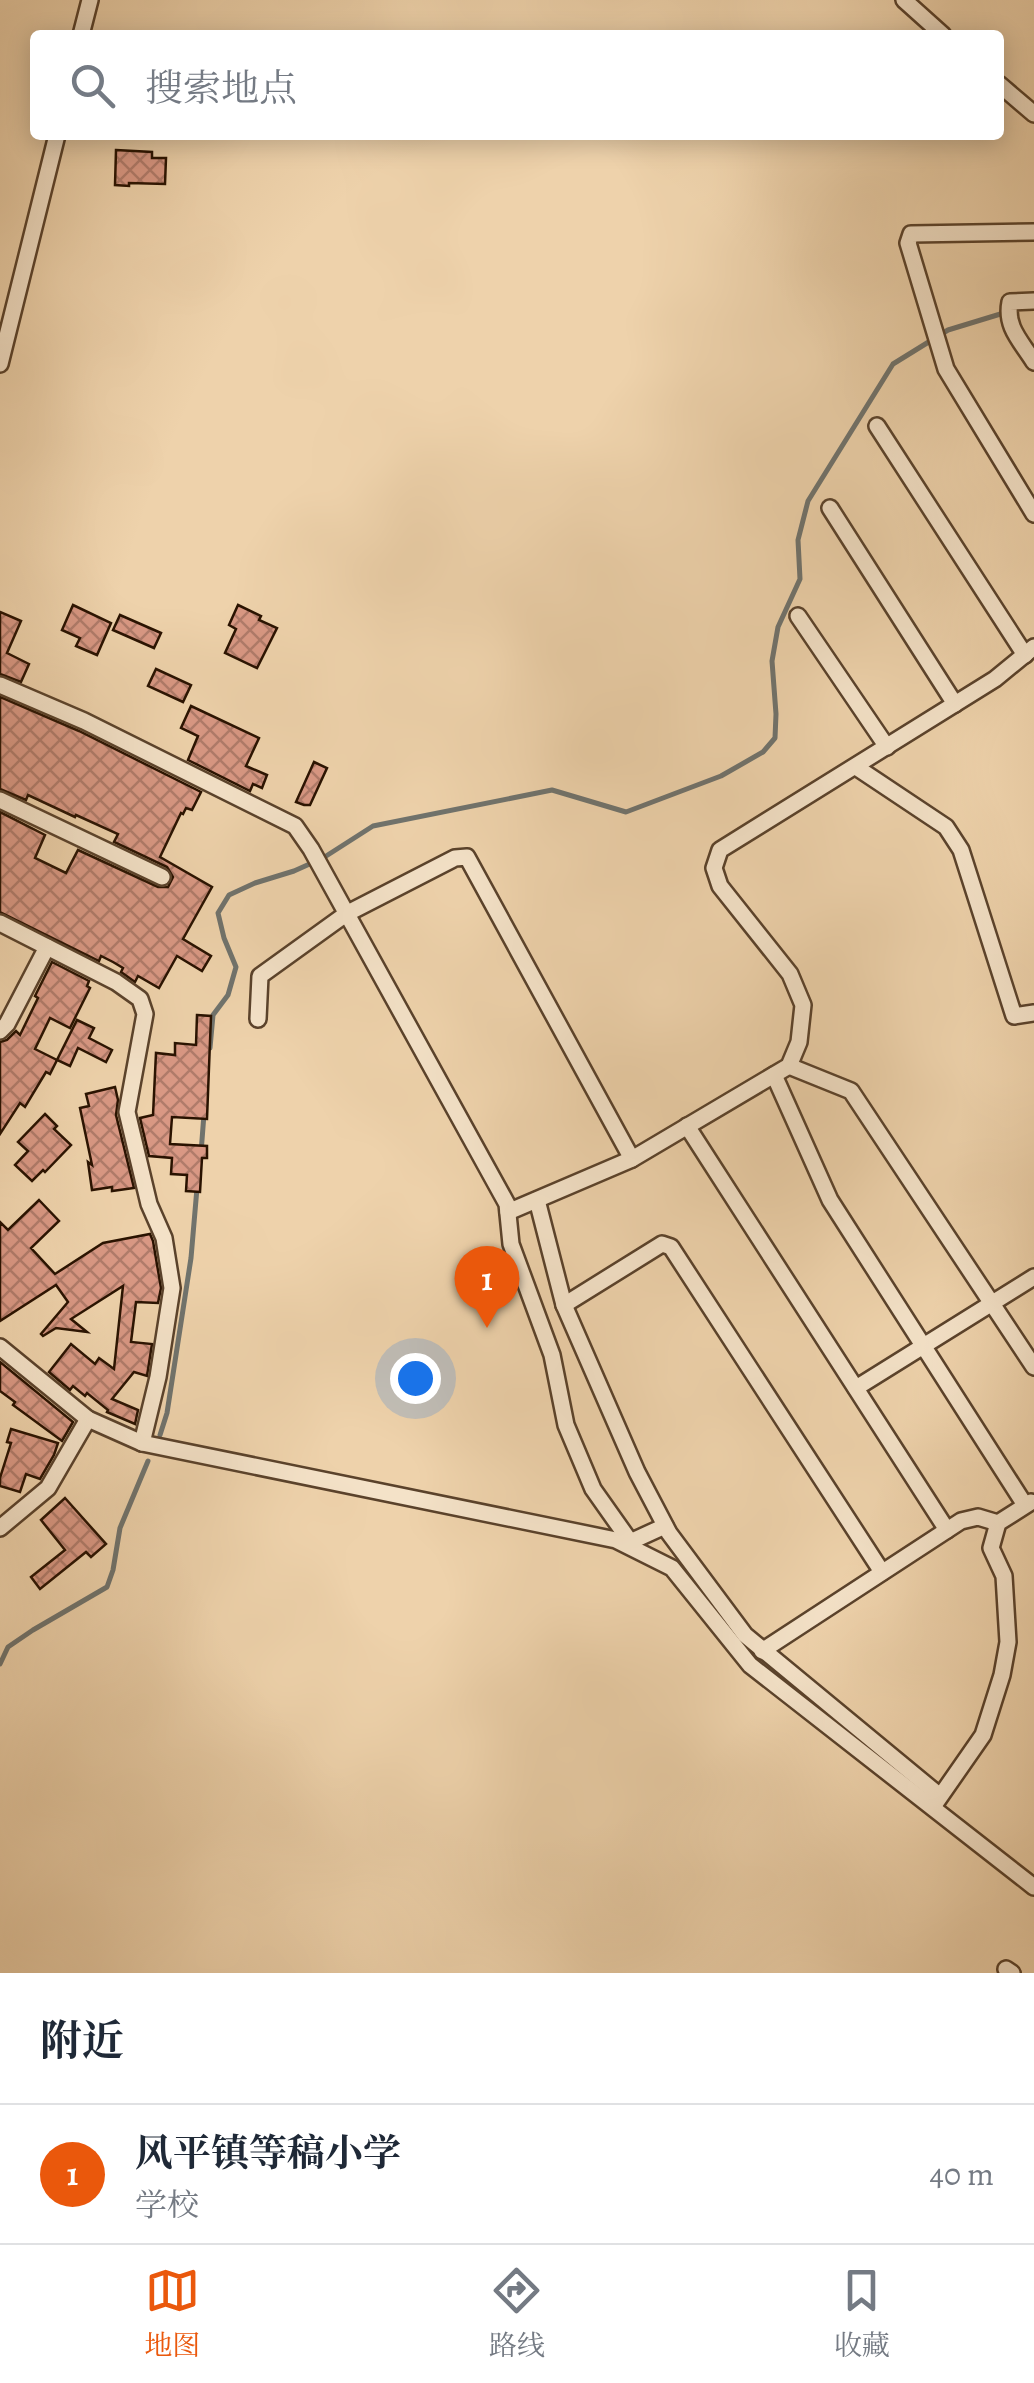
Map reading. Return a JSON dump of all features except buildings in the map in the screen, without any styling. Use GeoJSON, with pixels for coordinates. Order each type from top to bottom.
{"type":"FeatureCollection","features":[{"type":"Feature","properties":{"kind":"street"},"geometry":{"type":"LineString","coordinates":[[83,30],[90,0]]}},
{"type":"Feature","properties":{"kind":"street"},"geometry":{"type":"LineString","coordinates":[[904,0],[938,30]]}},
{"type":"Feature","properties":{"kind":"street"},"geometry":{"type":"LineString","coordinates":[[1004,88],[1034,114]]}},
{"type":"Feature","properties":{"kind":"street"},"geometry":{"type":"LineString","coordinates":[[0,364],[56,140]]}},
{"type":"Feature","properties":{"kind":"street"},"geometry":{"type":"LineString","coordinates":[[1034,232],[911,234],[908,243],[946,368],[1034,514]]}},
{"type":"Feature","properties":{"kind":"street"},"geometry":{"type":"LineString","coordinates":[[1034,301],[1010,302],[1008,314],[1009,323],[1034,362]]}},
{"type":"Feature","properties":{"kind":"street"},"geometry":{"type":"LineString","coordinates":[[508,1212],[632,1159],[782,1070],[799,1042],[804,1005],[790,974],[720,886],[714,868],[720,850],[996,679],[1029,651],[878,426]]}},
{"type":"Feature","properties":{"kind":"street"},"geometry":{"type":"LineString","coordinates":[[830,508],[955,704]]}},
{"type":"Feature","properties":{"kind":"street"},"geometry":{"type":"LineString","coordinates":[[798,616],[887,747]]}},
{"type":"Feature","properties":{"kind":"street"},"geometry":{"type":"LineString","coordinates":[[0,684],[84,721],[295,826],[506,1204],[511,1244],[552,1355],[566,1425],[593,1489],[633,1546]]}},
{"type":"Feature","properties":{"kind":"street"},"geometry":{"type":"LineString","coordinates":[[856,767],[946,827],[961,850],[1014,1016],[1034,1013]]}},
{"type":"Feature","properties":{"kind":"street"},"geometry":{"type":"LineString","coordinates":[[0,800],[162,877]]}},
{"type":"Feature","properties":{"kind":"street"},"geometry":{"type":"LineString","coordinates":[[258,1019],[260,976],[346,914],[467,856],[632,1159]]}},
{"type":"Feature","properties":{"kind":"street"},"geometry":{"type":"LineString","coordinates":[[0,924],[116,982],[140,999],[145,1014],[127,1112],[149,1204],[164,1238],[172,1288],[158,1377],[142,1443]]}},
{"type":"Feature","properties":{"kind":"street"},"geometry":{"type":"LineString","coordinates":[[0,1032],[47,947]]}},
{"type":"Feature","properties":{"kind":"street"},"geometry":{"type":"LineString","coordinates":[[782,1070],[851,1091],[1034,1368]]}},
{"type":"Feature","properties":{"kind":"street"},"geometry":{"type":"LineString","coordinates":[[782,1070],[830,1200],[1030,1502],[998,1524],[991,1548],[1004,1576],[1008,1642],[983,1735],[936,1802]]}},
{"type":"Feature","properties":{"kind":"street"},"geometry":{"type":"LineString","coordinates":[[687,1126],[947,1530]]}},
{"type":"Feature","properties":{"kind":"street"},"geometry":{"type":"LineString","coordinates":[[537,1200],[564,1305],[637,1472],[665,1526],[745,1635],[1034,1887]]}},
{"type":"Feature","properties":{"kind":"street"},"geometry":{"type":"LineString","coordinates":[[564,1305],[662,1244],[671,1247],[882,1572]]}},
{"type":"Feature","properties":{"kind":"street"},"geometry":{"type":"LineString","coordinates":[[856,1388],[1034,1278]]}},
{"type":"Feature","properties":{"kind":"street"},"geometry":{"type":"LineString","coordinates":[[0,1347],[88,1419],[142,1443],[633,1546],[672,1568],[750,1664],[936,1802]]}},
{"type":"Feature","properties":{"kind":"street"},"geometry":{"type":"LineString","coordinates":[[0,1528],[48,1488],[88,1419]]}},
{"type":"Feature","properties":{"kind":"street"},"geometry":{"type":"LineString","coordinates":[[762,1651],[961,1520],[978,1517],[998,1524]]}},
{"type":"Feature","properties":{"kind":"street"},"geometry":{"type":"LineString","coordinates":[[633,1546],[665,1526]]}},
{"type":"Feature","properties":{"kind":"waterway"},"geometry":{"type":"LineString","coordinates":[[210,1048],[213,1015],[228,995],[236,967],[218,913],[229,895],[323,858],[373,826],[552,790],[626,812],[721,776],[763,752],[775,738],[772,661],[778,627],[800,579],[798,540],[808,501],[893,364],[948,330],[1007,312]]}},
{"type":"Feature","properties":{"kind":"waterway"},"geometry":{"type":"LineString","coordinates":[[201,1153],[204,1114]]}},
{"type":"Feature","properties":{"kind":"waterway"},"geometry":{"type":"LineString","coordinates":[[160,1435],[167,1413],[191,1258],[197,1188]]}},
{"type":"Feature","properties":{"kind":"waterway"},"geometry":{"type":"LineString","coordinates":[[0,1664],[8,1647],[107,1587],[120,1528],[148,1461]]}},
{"type":"Feature","properties":{"kind":"place","name":"风平镇等稿小学"},"geometry":{"type":"Point","coordinates":[487,1328]}}]}
